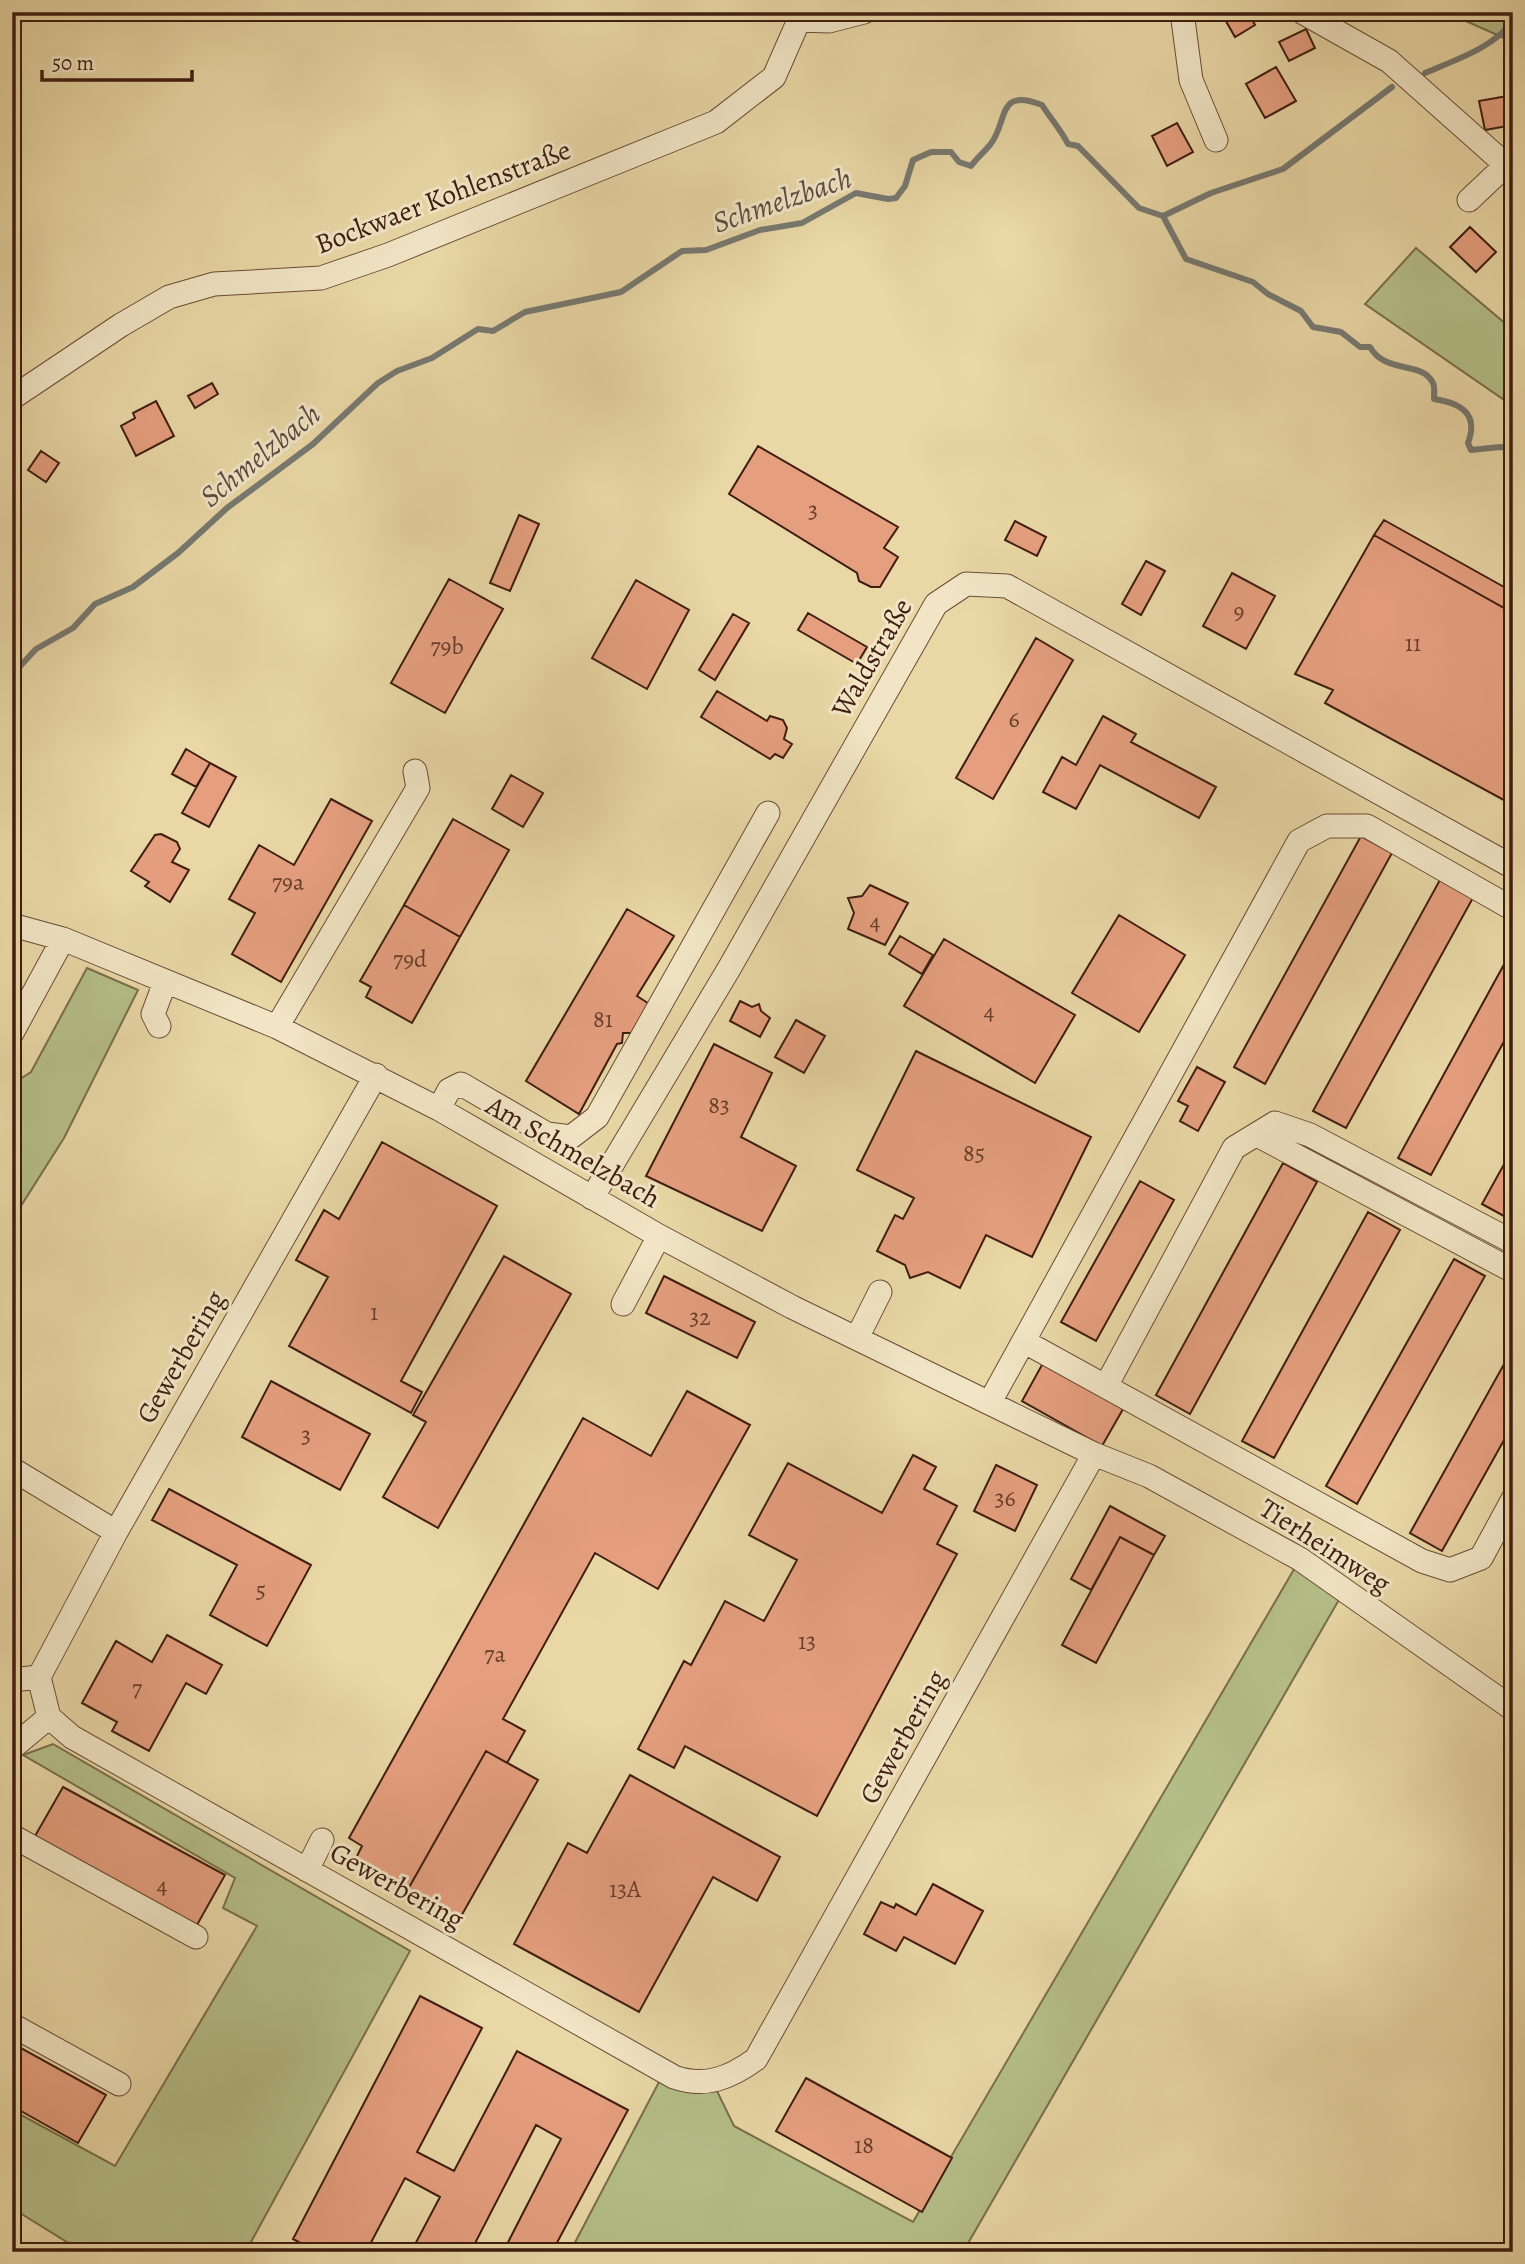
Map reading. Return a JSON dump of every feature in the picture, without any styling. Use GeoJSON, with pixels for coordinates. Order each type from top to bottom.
{"type":"FeatureCollection","features":[{"type":"Feature","properties":{"kind":"street","name":"Bockwaer Kohlenstraße"},"geometry":{"type":"LineString","coordinates":[[12,398],[121,325],[169,297],[214,284],[321,278],[388,255],[716,122],[774,77],[798,16],[829,21],[864,12]]}},
{"type":"Feature","properties":{"kind":"street"},"geometry":{"type":"LineString","coordinates":[[1182,12],[1191,80],[1216,140]]}},
{"type":"Feature","properties":{"kind":"street"},"geometry":{"type":"LineString","coordinates":[[1302,12],[1389,61],[1509,164],[1469,200]]}},
{"type":"Feature","properties":{"kind":"street","name":"Waldstraße"},"geometry":{"type":"LineString","coordinates":[[592,1198],[730,967],[936,604],[966,584],[1007,586],[1513,867]]}},
{"type":"Feature","properties":{"kind":"street"},"geometry":{"type":"LineString","coordinates":[[276,1027],[418,788],[415,771]]}},
{"type":"Feature","properties":{"kind":"street"},"geometry":{"type":"LineString","coordinates":[[439,1109],[449,1090],[461,1084],[547,1134],[571,1138],[597,1118],[768,813]]}},
{"type":"Feature","properties":{"kind":"street"},"geometry":{"type":"LineString","coordinates":[[990,1402],[1298,841],[1327,826],[1367,826],[1513,909]]}},
{"type":"Feature","properties":{"kind":"street","name":"Am Schmelzbach"},"geometry":{"type":"LineString","coordinates":[[12,925],[63,939],[276,1027],[376,1075],[659,1236],[787,1316],[857,1338],[1094,1454]]}},
{"type":"Feature","properties":{"kind":"street"},"geometry":{"type":"LineString","coordinates":[[12,1033],[63,939]]}},
{"type":"Feature","properties":{"kind":"street"},"geometry":{"type":"LineString","coordinates":[[159,1026],[153,1014],[165,982]]}},
{"type":"Feature","properties":{"kind":"street","name":"Gewerbering"},"geometry":{"type":"LineString","coordinates":[[39,1676],[116,1532],[376,1075]]}},
{"type":"Feature","properties":{"kind":"street"},"geometry":{"type":"LineString","coordinates":[[1106,1387],[1234,1148],[1275,1124],[1310,1135],[1513,1242]]}},
{"type":"Feature","properties":{"kind":"street"},"geometry":{"type":"LineString","coordinates":[[1257,1135],[1513,1271]]}},
{"type":"Feature","properties":{"kind":"street"},"geometry":{"type":"LineString","coordinates":[[622,1304],[659,1236]]}},
{"type":"Feature","properties":{"kind":"street"},"geometry":{"type":"LineString","coordinates":[[857,1338],[880,1292]]}},
{"type":"Feature","properties":{"kind":"street"},"geometry":{"type":"LineString","coordinates":[[1025,1342],[1422,1561],[1450,1570],[1481,1558],[1513,1499]]}},
{"type":"Feature","properties":{"kind":"street","name":"Gewerbering"},"geometry":{"type":"LineString","coordinates":[[49,1717],[72,1737],[674,2077],[692,2083],[715,2081],[737,2074],[756,2059],[1094,1454]]}},
{"type":"Feature","properties":{"kind":"street","name":"Tierheimweg"},"geometry":{"type":"LineString","coordinates":[[1094,1454],[1149,1476],[1300,1559],[1513,1709]]}},
{"type":"Feature","properties":{"kind":"street"},"geometry":{"type":"LineString","coordinates":[[12,1469],[116,1532]]}},
{"type":"Feature","properties":{"kind":"street"},"geometry":{"type":"LineString","coordinates":[[12,1679],[39,1676],[49,1717],[12,1748]]}},
{"type":"Feature","properties":{"kind":"street"},"geometry":{"type":"LineString","coordinates":[[12,1836],[196,1937]]}},
{"type":"Feature","properties":{"kind":"street"},"geometry":{"type":"LineString","coordinates":[[307,1870],[322,1840]]}},
{"type":"Feature","properties":{"kind":"street"},"geometry":{"type":"LineString","coordinates":[[12,2025],[119,2084]]}},
{"type":"Feature","properties":{"kind":"green space"},"geometry":{"type":"Polygon","coordinates":[[[1450,12],[1513,12],[1513,42],[1452,15],[1450,12]]]}},
{"type":"Feature","properties":{"kind":"green space"},"geometry":{"type":"Polygon","coordinates":[[[1416,248],[1513,330],[1513,406],[1365,304],[1416,248]]]}},
{"type":"Feature","properties":{"kind":"green space"},"geometry":{"type":"Polygon","coordinates":[[[87,968],[138,990],[64,1138],[12,1220],[12,1084],[31,1072],[87,968]]]}},
{"type":"Feature","properties":{"kind":"green space"},"geometry":{"type":"Polygon","coordinates":[[[1300,1559],[1344,1591],[963,2252],[570,2252],[659,2082],[695,2093],[717,2091],[734,2126],[913,2222],[1300,1559]]]}},
{"type":"Feature","properties":{"kind":"green space"},"geometry":{"type":"Polygon","coordinates":[[[53,1744],[410,1951],[251,2242],[268,2252],[83,2252],[12,2208],[12,2110],[115,2166],[257,1926],[223,1908],[235,1878],[23,1755],[53,1744]]]}},
{"type":"Feature","properties":{"kind":"building"},"geometry":{"type":"Polygon","coordinates":[[[1229,12],[1248,12],[1255,25],[1235,37],[1223,16],[1229,12]]]}},
{"type":"Feature","properties":{"kind":"building"},"geometry":{"type":"Polygon","coordinates":[[[1306,29],[1315,48],[1289,61],[1279,42],[1306,29]]]}},
{"type":"Feature","properties":{"kind":"building"},"geometry":{"type":"Polygon","coordinates":[[[1276,67],[1296,101],[1265,118],[1246,84],[1276,67]]]}},
{"type":"Feature","properties":{"kind":"building"},"geometry":{"type":"Polygon","coordinates":[[[1513,95],[1513,125],[1485,130],[1479,101],[1513,95]]]}},
{"type":"Feature","properties":{"kind":"building"},"geometry":{"type":"Polygon","coordinates":[[[1177,123],[1193,152],[1167,166],[1152,136],[1177,123]]]}},
{"type":"Feature","properties":{"kind":"building"},"geometry":{"type":"Polygon","coordinates":[[[1470,227],[1496,252],[1476,272],[1450,247],[1470,227]]]}},
{"type":"Feature","properties":{"kind":"building"},"geometry":{"type":"Polygon","coordinates":[[[212,383],[218,394],[195,408],[188,396],[212,383]]]}},
{"type":"Feature","properties":{"kind":"building"},"geometry":{"type":"Polygon","coordinates":[[[156,401],[174,436],[136,456],[121,426],[135,418],[133,413],[156,401]]]}},
{"type":"Feature","properties":{"kind":"building"},"geometry":{"type":"Polygon","coordinates":[[[758,446],[898,527],[884,548],[898,557],[880,587],[871,587],[859,581],[857,573],[729,494],[758,446]]]}},
{"type":"Feature","properties":{"kind":"building"},"geometry":{"type":"Polygon","coordinates":[[[41,451],[59,463],[46,482],[28,470],[41,451]]]}},
{"type":"Feature","properties":{"kind":"building"},"geometry":{"type":"Polygon","coordinates":[[[519,515],[539,524],[510,591],[490,583],[519,515]]]}},
{"type":"Feature","properties":{"kind":"building"},"geometry":{"type":"Polygon","coordinates":[[[1384,520],[1513,592],[1513,613],[1374,535],[1384,520]]]}},
{"type":"Feature","properties":{"kind":"building"},"geometry":{"type":"Polygon","coordinates":[[[1015,521],[1046,537],[1037,556],[1005,540],[1015,521]]]}},
{"type":"Feature","properties":{"kind":"building"},"geometry":{"type":"Polygon","coordinates":[[[1374,535],[1513,613],[1513,805],[1325,703],[1333,690],[1295,674],[1374,535]]]}},
{"type":"Feature","properties":{"kind":"building"},"geometry":{"type":"Polygon","coordinates":[[[1146,561],[1165,571],[1141,615],[1122,604],[1146,561]]]}},
{"type":"Feature","properties":{"kind":"building"},"geometry":{"type":"Polygon","coordinates":[[[1232,573],[1275,596],[1246,649],[1203,626],[1232,573]]]}},
{"type":"Feature","properties":{"kind":"building"},"geometry":{"type":"Polygon","coordinates":[[[449,579],[503,609],[445,713],[391,683],[449,579]]]}},
{"type":"Feature","properties":{"kind":"building"},"geometry":{"type":"Polygon","coordinates":[[[636,580],[689,610],[647,689],[592,658],[636,580]]]}},
{"type":"Feature","properties":{"kind":"building"},"geometry":{"type":"Polygon","coordinates":[[[808,613],[867,647],[857,664],[798,630],[808,613]]]}},
{"type":"Feature","properties":{"kind":"building"},"geometry":{"type":"Polygon","coordinates":[[[733,614],[749,623],[715,680],[699,670],[733,614]]]}},
{"type":"Feature","properties":{"kind":"building"},"geometry":{"type":"Polygon","coordinates":[[[1036,638],[1073,660],[993,799],[956,778],[1036,638]]]}},
{"type":"Feature","properties":{"kind":"building"},"geometry":{"type":"Polygon","coordinates":[[[717,691],[767,721],[770,716],[783,720],[787,728],[784,739],[792,744],[783,758],[775,754],[770,759],[701,717],[717,691]]]}},
{"type":"Feature","properties":{"kind":"building"},"geometry":{"type":"Polygon","coordinates":[[[1103,716],[1136,734],[1131,742],[1216,787],[1199,818],[1100,765],[1076,809],[1043,792],[1062,757],[1076,765],[1103,716]]]}},
{"type":"Feature","properties":{"kind":"building"},"geometry":{"type":"Polygon","coordinates":[[[186,749],[210,763],[196,787],[172,774],[186,749]]]}},
{"type":"Feature","properties":{"kind":"building"},"geometry":{"type":"Polygon","coordinates":[[[210,763],[236,777],[209,827],[182,813],[210,763]]]}},
{"type":"Feature","properties":{"kind":"building"},"geometry":{"type":"Polygon","coordinates":[[[511,775],[543,793],[523,827],[492,809],[511,775]]]}},
{"type":"Feature","properties":{"kind":"building"},"geometry":{"type":"Polygon","coordinates":[[[331,799],[372,821],[281,982],[232,954],[255,913],[229,899],[259,845],[294,865],[331,799]]]}},
{"type":"Feature","properties":{"kind":"building"},"geometry":{"type":"Polygon","coordinates":[[[453,819],[509,850],[460,937],[404,905],[453,819]]]}},
{"type":"Feature","properties":{"kind":"building"},"geometry":{"type":"Polygon","coordinates":[[[161,834],[177,842],[180,849],[172,862],[189,870],[170,902],[145,886],[149,882],[131,871],[155,835],[161,834]]]}},
{"type":"Feature","properties":{"kind":"building"},"geometry":{"type":"Polygon","coordinates":[[[1361,836],[1392,853],[1265,1084],[1234,1067],[1361,836]]]}},
{"type":"Feature","properties":{"kind":"building"},"geometry":{"type":"Polygon","coordinates":[[[1441,878],[1474,896],[1346,1128],[1313,1111],[1441,878]]]}},
{"type":"Feature","properties":{"kind":"building"},"geometry":{"type":"Polygon","coordinates":[[[870,885],[908,903],[885,945],[848,929],[854,913],[848,898],[862,896],[870,885]]]}},
{"type":"Feature","properties":{"kind":"building"},"geometry":{"type":"Polygon","coordinates":[[[404,905],[460,937],[412,1023],[366,997],[371,987],[360,981],[404,905]]]}},
{"type":"Feature","properties":{"kind":"building"},"geometry":{"type":"Polygon","coordinates":[[[627,909],[674,936],[637,996],[651,1005],[636,1033],[623,1033],[622,1043],[617,1044],[579,1114],[526,1081],[627,909]]]}},
{"type":"Feature","properties":{"kind":"building"},"geometry":{"type":"Polygon","coordinates":[[[1119,915],[1185,955],[1139,1032],[1072,993],[1119,915]]]}},
{"type":"Feature","properties":{"kind":"building"},"geometry":{"type":"Polygon","coordinates":[[[900,936],[933,955],[922,974],[889,954],[900,936]]]}},
{"type":"Feature","properties":{"kind":"building"},"geometry":{"type":"Polygon","coordinates":[[[944,939],[1075,1015],[1035,1083],[904,1006],[944,939]]]}},
{"type":"Feature","properties":{"kind":"building"},"geometry":{"type":"Polygon","coordinates":[[[1513,948],[1513,1025],[1431,1175],[1398,1158],[1513,948]]]}},
{"type":"Feature","properties":{"kind":"building"},"geometry":{"type":"Polygon","coordinates":[[[740,1001],[752,1007],[759,1004],[761,1011],[770,1018],[760,1037],[730,1021],[740,1001]]]}},
{"type":"Feature","properties":{"kind":"building"},"geometry":{"type":"Polygon","coordinates":[[[796,1020],[825,1036],[804,1073],[775,1057],[796,1020]]]}},
{"type":"Feature","properties":{"kind":"building"},"geometry":{"type":"Polygon","coordinates":[[[714,1044],[772,1073],[741,1137],[796,1166],[762,1231],[646,1176],[714,1044]]]}},
{"type":"Feature","properties":{"kind":"building"},"geometry":{"type":"Polygon","coordinates":[[[916,1051],[1091,1137],[1032,1257],[986,1235],[960,1288],[928,1272],[910,1278],[905,1265],[877,1251],[895,1215],[903,1219],[914,1198],[857,1170],[916,1051]]]}},
{"type":"Feature","properties":{"kind":"building"},"geometry":{"type":"Polygon","coordinates":[[[1197,1067],[1225,1082],[1198,1131],[1180,1121],[1188,1106],[1178,1101],[1197,1067]]]}},
{"type":"Feature","properties":{"kind":"building"},"geometry":{"type":"Polygon","coordinates":[[[382,1142],[497,1206],[401,1381],[422,1392],[411,1413],[289,1346],[328,1277],[296,1260],[324,1210],[339,1219],[382,1142]]]}},
{"type":"Feature","properties":{"kind":"building"},"geometry":{"type":"Polygon","coordinates":[[[1513,1148],[1513,1221],[1482,1204],[1513,1148]]]}},
{"type":"Feature","properties":{"kind":"building"},"geometry":{"type":"Polygon","coordinates":[[[1283,1163],[1317,1182],[1190,1414],[1156,1395],[1283,1163]]]}},
{"type":"Feature","properties":{"kind":"building"},"geometry":{"type":"Polygon","coordinates":[[[1140,1181],[1174,1200],[1096,1341],[1061,1322],[1140,1181]]]}},
{"type":"Feature","properties":{"kind":"building"},"geometry":{"type":"Polygon","coordinates":[[[1368,1212],[1400,1230],[1274,1458],[1242,1441],[1368,1212]]]}},
{"type":"Feature","properties":{"kind":"building"},"geometry":{"type":"Polygon","coordinates":[[[504,1256],[571,1294],[438,1528],[383,1497],[426,1422],[413,1415],[504,1256]]]}},
{"type":"Feature","properties":{"kind":"building"},"geometry":{"type":"Polygon","coordinates":[[[1454,1259],[1485,1276],[1357,1504],[1326,1486],[1454,1259]]]}},
{"type":"Feature","properties":{"kind":"building"},"geometry":{"type":"Polygon","coordinates":[[[664,1276],[755,1322],[737,1358],[646,1313],[664,1276]]]}},
{"type":"Feature","properties":{"kind":"building"},"geometry":{"type":"Polygon","coordinates":[[[1513,1348],[1513,1424],[1442,1551],[1410,1533],[1513,1348]]]}},
{"type":"Feature","properties":{"kind":"building"},"geometry":{"type":"Polygon","coordinates":[[[1043,1363],[1123,1409],[1102,1446],[1022,1401],[1043,1363]]]}},
{"type":"Feature","properties":{"kind":"building"},"geometry":{"type":"Polygon","coordinates":[[[271,1381],[370,1434],[340,1490],[242,1437],[271,1381]]]}},
{"type":"Feature","properties":{"kind":"building"},"geometry":{"type":"Polygon","coordinates":[[[687,1391],[750,1425],[658,1589],[595,1553],[503,1719],[525,1731],[507,1763],[486,1751],[407,1891],[355,1860],[362,1846],[349,1838],[583,1418],[651,1456],[687,1391]]]}},
{"type":"Feature","properties":{"kind":"building"},"geometry":{"type":"Polygon","coordinates":[[[913,1455],[936,1467],[924,1489],[957,1506],[937,1544],[957,1554],[817,1816],[685,1746],[674,1768],[638,1749],[684,1661],[691,1665],[725,1601],[764,1621],[797,1560],[749,1535],[788,1463],[882,1513],[913,1455]]]}},
{"type":"Feature","properties":{"kind":"building"},"geometry":{"type":"Polygon","coordinates":[[[996,1465],[1037,1485],[1015,1531],[974,1511],[996,1465]]]}},
{"type":"Feature","properties":{"kind":"building"},"geometry":{"type":"Polygon","coordinates":[[[169,1489],[311,1565],[267,1646],[210,1615],[237,1565],[152,1520],[169,1489]]]}},
{"type":"Feature","properties":{"kind":"building"},"geometry":{"type":"Polygon","coordinates":[[[1110,1506],[1165,1536],[1154,1555],[1120,1537],[1091,1590],[1071,1579],[1110,1506]]]}},
{"type":"Feature","properties":{"kind":"building"},"geometry":{"type":"Polygon","coordinates":[[[1120,1537],[1154,1555],[1096,1663],[1062,1645],[1120,1537]]]}},
{"type":"Feature","properties":{"kind":"building"},"geometry":{"type":"Polygon","coordinates":[[[167,1635],[222,1665],[206,1694],[186,1683],[149,1751],[112,1731],[117,1722],[82,1703],[116,1641],[152,1662],[167,1635]]]}},
{"type":"Feature","properties":{"kind":"building"},"geometry":{"type":"Polygon","coordinates":[[[486,1751],[538,1780],[459,1920],[407,1891],[486,1751]]]}},
{"type":"Feature","properties":{"kind":"building"},"geometry":{"type":"Polygon","coordinates":[[[630,1775],[780,1857],[757,1901],[713,1877],[639,2012],[514,1944],[568,1843],[587,1853],[630,1775]]]}},
{"type":"Feature","properties":{"kind":"building"},"geometry":{"type":"Polygon","coordinates":[[[63,1787],[225,1875],[197,1925],[35,1836],[63,1787]]]}},
{"type":"Feature","properties":{"kind":"building"},"geometry":{"type":"Polygon","coordinates":[[[933,1884],[983,1911],[955,1964],[904,1937],[896,1951],[864,1934],[881,1902],[894,1908],[896,1904],[916,1915],[933,1884]]]}},
{"type":"Feature","properties":{"kind":"building"},"geometry":{"type":"Polygon","coordinates":[[[420,1996],[482,2028],[417,2152],[454,2171],[517,2051],[628,2110],[552,2252],[503,2252],[561,2139],[536,2125],[471,2251],[473,2252],[411,2252],[440,2197],[405,2178],[366,2252],[317,2252],[293,2239],[420,1996]]]}},
{"type":"Feature","properties":{"kind":"building"},"geometry":{"type":"Polygon","coordinates":[[[12,2043],[106,2095],[78,2143],[12,2106],[12,2043]]]}},
{"type":"Feature","properties":{"kind":"building"},"geometry":{"type":"Polygon","coordinates":[[[806,2078],[952,2158],[922,2212],[776,2131],[806,2078]]]}},
{"type":"Feature","properties":{"kind":"waterway"},"geometry":{"type":"LineString","coordinates":[[1425,73],[1484,46],[1513,21]]}},
{"type":"Feature","properties":{"kind":"waterway"},"geometry":{"type":"LineString","coordinates":[[1163,216],[1211,193],[1283,169],[1392,87]]}},
{"type":"Feature","properties":{"kind":"waterway","name":"Schmelzbach"},"geometry":{"type":"LineString","coordinates":[[12,675],[36,649],[73,628],[95,604],[133,587],[178,553],[227,508],[313,444],[378,383],[397,371],[432,358],[478,329],[493,331],[525,312],[621,292],[682,251],[706,250],[760,230],[802,223],[856,193],[896,198],[905,186],[913,160],[931,152],[951,152],[959,162],[971,166],[996,136],[1010,103],[1017,100],[1042,105],[1068,144],[1078,146],[1139,208],[1163,216],[1186,259],[1253,282],[1268,294],[1301,311],[1313,327],[1341,332],[1360,347],[1370,347],[1385,361],[1428,376],[1434,385],[1434,399],[1460,407],[1469,417],[1471,433],[1468,443],[1471,450],[1500,447],[1513,449]]}}]}
